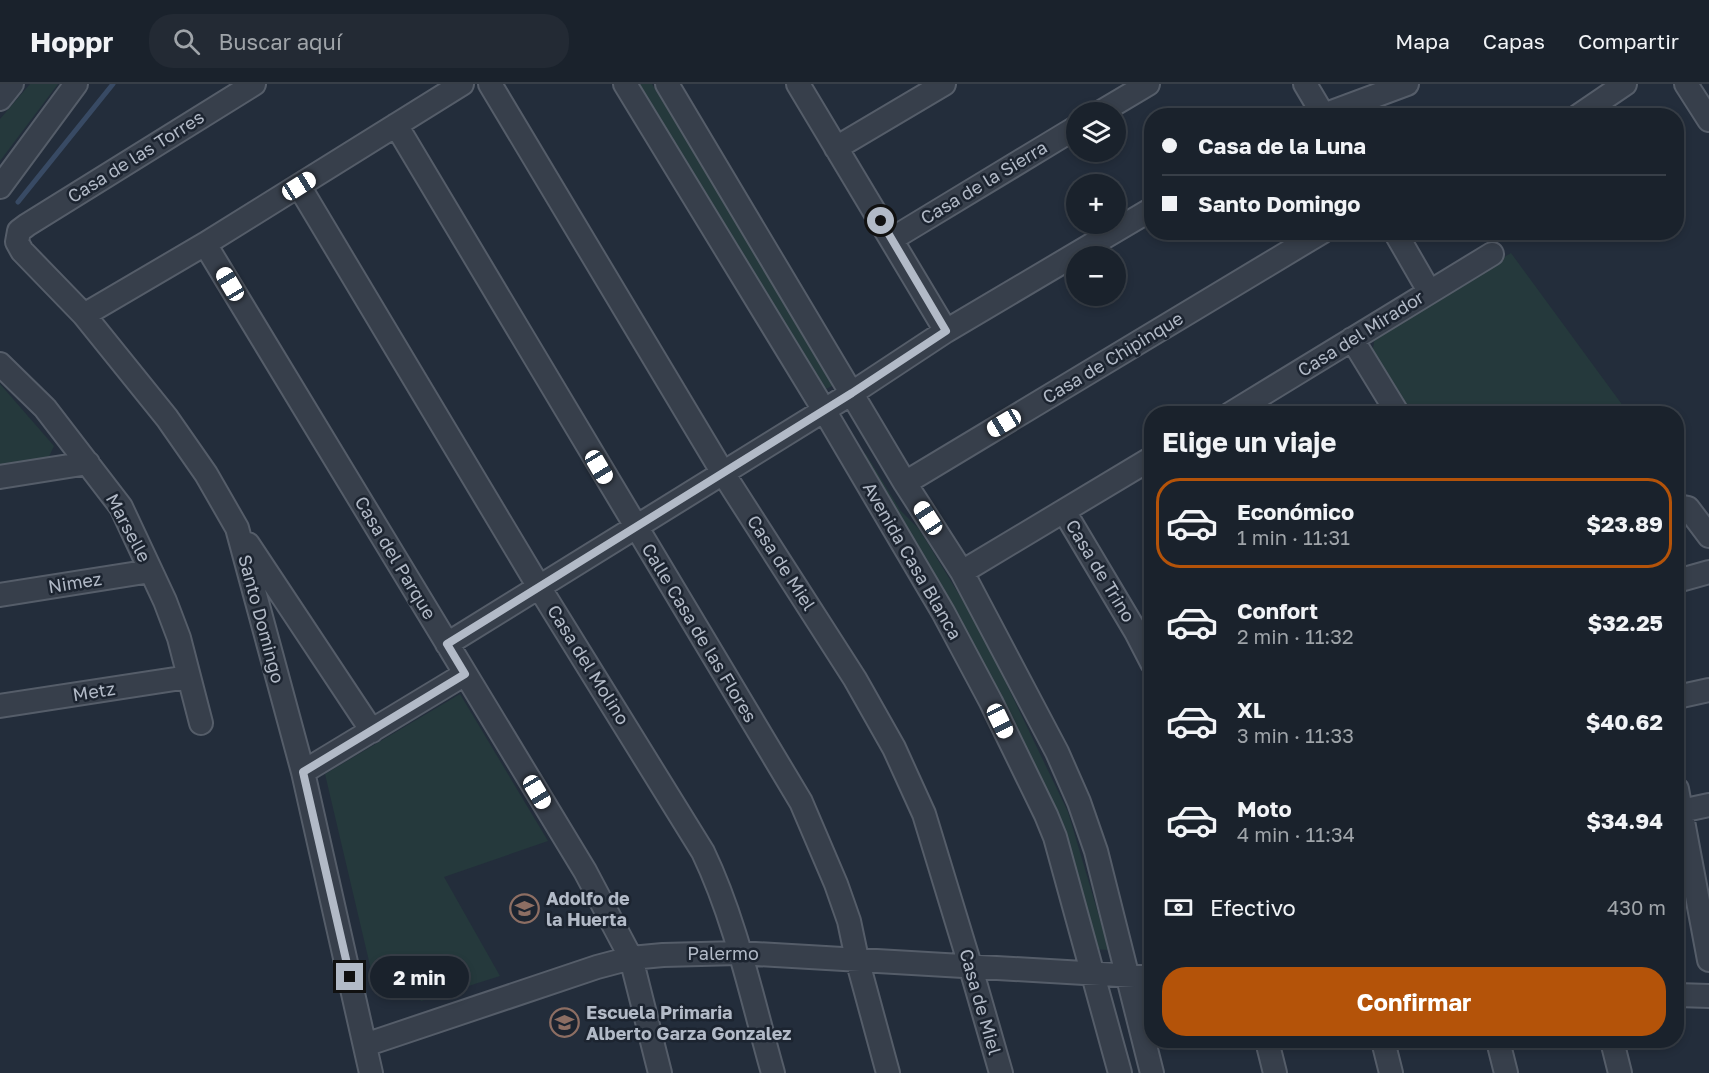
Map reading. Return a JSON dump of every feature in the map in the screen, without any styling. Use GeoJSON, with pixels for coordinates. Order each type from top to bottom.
{"type":"FeatureCollection","features":[{"type":"Feature","properties":{"kind":"street"},"geometry":{"type":"LineString","coordinates":[[0,99],[12,84]]}},
{"type":"Feature","properties":{"kind":"street"},"geometry":{"type":"LineString","coordinates":[[0,186],[75,84]]}},
{"type":"Feature","properties":{"kind":"street","name":"Casa de las Torres"},"geometry":{"type":"LineString","coordinates":[[20,231],[254,84]]}},
{"type":"Feature","properties":{"kind":"street"},"geometry":{"type":"LineString","coordinates":[[84,315],[206,244],[462,84]]}},
{"type":"Feature","properties":{"kind":"street","name":"Casa de Miel"},"geometry":{"type":"LineString","coordinates":[[490,84],[723,473],[855,679],[894,748],[924,814],[1001,1073]]}},
{"type":"Feature","properties":{"kind":"street","name":"Avenida Casa Blanca"},"geometry":{"type":"LineString","coordinates":[[625,84],[824,410],[943,612],[991,702],[1046,815],[1054,837],[1120,1073]]}},
{"type":"Feature","properties":{"kind":"street","name":"Avenida Casa Blanca"},"geometry":{"type":"LineString","coordinates":[[667,84],[905,483],[962,572],[1070,778],[1096,851],[1144,1043]]}},
{"type":"Feature","properties":{"kind":"street"},"geometry":{"type":"LineString","coordinates":[[798,84],[946,331]]}},
{"type":"Feature","properties":{"kind":"street"},"geometry":{"type":"LineString","coordinates":[[836,148],[944,84]]}},
{"type":"Feature","properties":{"kind":"street"},"geometry":{"type":"LineString","coordinates":[[1118,102],[1148,84]]}},
{"type":"Feature","properties":{"kind":"street"},"geometry":{"type":"LineString","coordinates":[[1305,84],[1319,108]]}},
{"type":"Feature","properties":{"kind":"street"},"geometry":{"type":"LineString","coordinates":[[1342,108],[1407,84]]}},
{"type":"Feature","properties":{"kind":"street"},"geometry":{"type":"LineString","coordinates":[[1590,108],[1625,84]]}},
{"type":"Feature","properties":{"kind":"street"},"geometry":{"type":"LineString","coordinates":[[1686,84],[1709,120]]}},
{"type":"Feature","properties":{"kind":"street","name":"Calle Casa de las Flores"},"geometry":{"type":"LineString","coordinates":[[396,125],[801,802],[849,921],[888,1073]]}},
{"type":"Feature","properties":{"kind":"street","name":"Casa de la Sierra"},"geometry":{"type":"LineString","coordinates":[[892,239],[1066,134]]}},
{"type":"Feature","properties":{"kind":"street","name":"Casa del Molino"},"geometry":{"type":"LineString","coordinates":[[299,186],[539,587],[703,852],[739,953],[773,1073]]}},
{"type":"Feature","properties":{"kind":"street"},"geometry":{"type":"LineString","coordinates":[[447,644],[852,393],[946,331],[1144,214]]}},
{"type":"Feature","properties":{"kind":"street","name":"Santo Domingo"},"geometry":{"type":"LineString","coordinates":[[20,231],[17,242],[19,247],[84,315],[174,427],[206,474],[237,528],[303,772],[371,1073]]}},
{"type":"Feature","properties":{"kind":"street","name":"Casa de Chipinque"},"geometry":{"type":"LineString","coordinates":[[905,483],[1309,240]]}},
{"type":"Feature","properties":{"kind":"street"},"geometry":{"type":"LineString","coordinates":[[1400,240],[1430,291]]}},
{"type":"Feature","properties":{"kind":"street","name":"Casa del Parque"},"geometry":{"type":"LineString","coordinates":[[206,244],[585,871],[631,958],[660,1073]]}},
{"type":"Feature","properties":{"kind":"street","name":"Casa del Mirador"},"geometry":{"type":"LineString","coordinates":[[1265,406],[1352,339],[1492,254]]}},
{"type":"Feature","properties":{"kind":"street"},"geometry":{"type":"LineString","coordinates":[[1352,339],[1393,406]]}},
{"type":"Feature","properties":{"kind":"street","name":"Marselle"},"geometry":{"type":"LineString","coordinates":[[0,364],[45,408],[121,507],[179,638],[201,723]]}},
{"type":"Feature","properties":{"kind":"street"},"geometry":{"type":"LineString","coordinates":[[0,477],[88,463]]}},
{"type":"Feature","properties":{"kind":"street"},"geometry":{"type":"LineString","coordinates":[[962,572],[1144,463]]}},
{"type":"Feature","properties":{"kind":"street"},"geometry":{"type":"LineString","coordinates":[[1684,507],[1688,508],[1709,536]]}},
{"type":"Feature","properties":{"kind":"street","name":"Casa de Trino"},"geometry":{"type":"LineString","coordinates":[[1064,511],[1144,648]]}},
{"type":"Feature","properties":{"kind":"street"},"geometry":{"type":"LineString","coordinates":[[237,528],[372,731]]}},
{"type":"Feature","properties":{"kind":"street","name":"Nimez"},"geometry":{"type":"LineString","coordinates":[[0,595],[151,571]]}},
{"type":"Feature","properties":{"kind":"street"},"geometry":{"type":"LineString","coordinates":[[1684,579],[1709,572]]}},
{"type":"Feature","properties":{"kind":"street"},"geometry":{"type":"LineString","coordinates":[[303,772],[465,674]]}},
{"type":"Feature","properties":{"kind":"street","name":"Metz"},"geometry":{"type":"LineString","coordinates":[[0,706],[188,677]]}},
{"type":"Feature","properties":{"kind":"street"},"geometry":{"type":"LineString","coordinates":[[1684,696],[1709,690]]}},
{"type":"Feature","properties":{"kind":"street"},"geometry":{"type":"LineString","coordinates":[[1684,801],[1709,806]]}},
{"type":"Feature","properties":{"kind":"street"},"geometry":{"type":"LineString","coordinates":[[1684,823],[1705,921],[1709,960]]}},
{"type":"Feature","properties":{"kind":"street","name":"Palermo"},"geometry":{"type":"LineString","coordinates":[[365,1046],[586,971],[631,958],[663,955],[739,953],[1144,977]]}},
{"type":"Feature","properties":{"kind":"street"},"geometry":{"type":"LineString","coordinates":[[1684,995],[1709,996]]}},
{"type":"Feature","properties":{"kind":"street","name":"Avenida Casa Blanca"},"geometry":{"type":"LineString","coordinates":[[1145,1048],[1152,1073]]}},
{"type":"Feature","properties":{"kind":"street"},"geometry":{"type":"LineString","coordinates":[[1269,1048],[1275,1073]]}},
{"type":"Feature","properties":{"kind":"street"},"geometry":{"type":"LineString","coordinates":[[1385,1048],[1391,1073]]}},
{"type":"Feature","properties":{"kind":"street"},"geometry":{"type":"LineString","coordinates":[[1500,1048],[1506,1073]]}},
{"type":"Feature","properties":{"kind":"street"},"geometry":{"type":"LineString","coordinates":[[1614,1048],[1620,1073]]}},
{"type":"Feature","properties":{"kind":"green space"},"geometry":{"type":"Polygon","coordinates":[[[30,84],[58,84],[0,161],[0,119],[30,84]]]}},
{"type":"Feature","properties":{"kind":"green space"},"geometry":{"type":"Polygon","coordinates":[[[633,84],[652,84],[834,385],[824,390],[633,84]]]}},
{"type":"Feature","properties":{"kind":"green space"},"geometry":{"type":"Polygon","coordinates":[[[1511,253],[1623,406],[1403,406],[1372,355],[1375,336],[1511,253]]]}},
{"type":"Feature","properties":{"kind":"green space"},"geometry":{"type":"Polygon","coordinates":[[[0,384],[54,446],[47,461],[0,469],[0,384]]]}},
{"type":"Feature","properties":{"kind":"green space"},"geometry":{"type":"Polygon","coordinates":[[[866,454],[900,510],[919,529],[979,627],[1068,812],[1109,950],[1093,949],[1059,832],[859,458],[866,454]]]}},
{"type":"Feature","properties":{"kind":"green space"},"geometry":{"type":"Polygon","coordinates":[[[460,694],[548,841],[444,877],[500,976],[421,1001],[414,977],[376,991],[325,774],[460,694]]]}},
{"type":"Feature","properties":{"kind":"waterway"},"geometry":{"type":"LineString","coordinates":[[18,202],[113,84]]}},
{"type":"Feature","properties":{"kind":"place","name":"Adolfo de la Huerta"},"geometry":{"type":"Point","coordinates":[525,909]}},
{"type":"Feature","properties":{"kind":"place","name":"Escuela Primaria Alberto Garza Gonzalez"},"geometry":{"type":"Point","coordinates":[565,1023]}},
{"type":"Feature","properties":{"kind":"route"},"geometry":{"type":"LineString","coordinates":[[350,977],[303,772],[465,674],[447,644],[852,393],[946,331],[881,221]]}}]}
